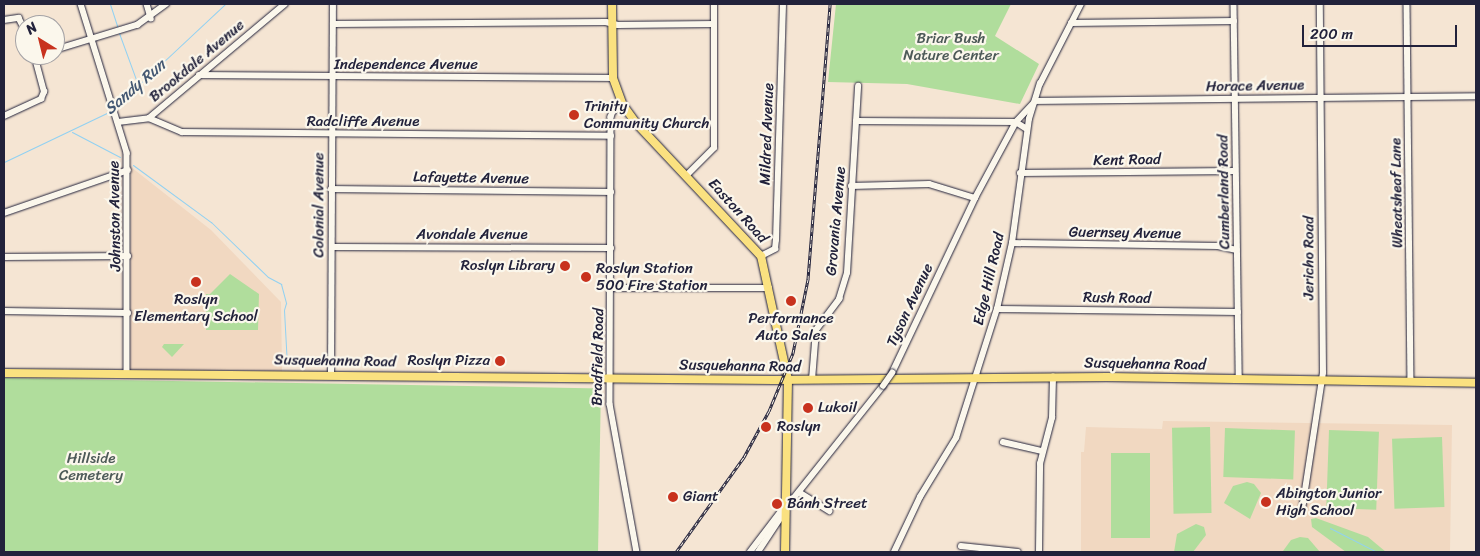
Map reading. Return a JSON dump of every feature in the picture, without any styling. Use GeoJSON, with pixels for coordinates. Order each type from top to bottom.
{"type":"FeatureCollection","features":[{"type":"Feature","properties":{"kind":"main road","name":"Easton Road"},"geometry":{"type":"LineString","coordinates":[[612,4],[613,78],[623,105],[636,124],[687,175],[761,256],[788,380],[788,507],[785,552]]}},
{"type":"Feature","properties":{"kind":"main road","name":"Susquehanna Road"},"geometry":{"type":"LineString","coordinates":[[4,373],[788,380],[1053,377],[1476,383]]}},
{"type":"Feature","properties":{"kind":"street","name":"Johnston Avenue"},"geometry":{"type":"LineString","coordinates":[[81,4],[127,152],[127,374]]}},
{"type":"Feature","properties":{"kind":"street"},"geometry":{"type":"LineString","coordinates":[[147,4],[151,18]]}},
{"type":"Feature","properties":{"kind":"street"},"geometry":{"type":"LineString","coordinates":[[65,47],[151,18],[166,4]]}},
{"type":"Feature","properties":{"kind":"street","name":"Brookdale Avenue"},"geometry":{"type":"LineString","coordinates":[[149,118],[285,4]]}},
{"type":"Feature","properties":{"kind":"street","name":"Colonial Avenue"},"geometry":{"type":"LineString","coordinates":[[331,376],[333,4]]}},
{"type":"Feature","properties":{"kind":"street"},"geometry":{"type":"LineString","coordinates":[[687,175],[714,148],[714,4]]}},
{"type":"Feature","properties":{"kind":"street","name":"Mildred Avenue"},"geometry":{"type":"LineString","coordinates":[[761,256],[775,249],[776,240],[783,4]]}},
{"type":"Feature","properties":{"kind":"street","name":"Edge Hill Road"},"geometry":{"type":"LineString","coordinates":[[894,552],[920,497],[956,438],[997,310],[1012,243],[1027,129],[1035,101],[1040,84],[1081,4]]}},
{"type":"Feature","properties":{"kind":"street","name":"Cumberland Road"},"geometry":{"type":"LineString","coordinates":[[1234,4],[1239,379]]}},
{"type":"Feature","properties":{"kind":"street","name":"Jericho Road"},"geometry":{"type":"LineString","coordinates":[[1302,510],[1322,380],[1320,4]]}},
{"type":"Feature","properties":{"kind":"street","name":"Wheatsheaf Lane"},"geometry":{"type":"LineString","coordinates":[[1407,4],[1411,382]]}},
{"type":"Feature","properties":{"kind":"street"},"geometry":{"type":"LineString","coordinates":[[1071,23],[1234,21]]}},
{"type":"Feature","properties":{"kind":"street"},"geometry":{"type":"LineString","coordinates":[[333,24],[714,24]]}},
{"type":"Feature","properties":{"kind":"street"},"geometry":{"type":"LineString","coordinates":[[4,116],[41,99],[44,92],[39,65]]}},
{"type":"Feature","properties":{"kind":"street","name":"Independence Avenue"},"geometry":{"type":"LineString","coordinates":[[199,75],[613,78]]}},
{"type":"Feature","properties":{"kind":"street","name":"Grovania Avenue"},"geometry":{"type":"LineString","coordinates":[[812,380],[816,330],[839,299],[847,274],[858,86]]}},
{"type":"Feature","properties":{"kind":"street","name":"Horace Avenue"},"geometry":{"type":"LineString","coordinates":[[1035,101],[1476,96]]}},
{"type":"Feature","properties":{"kind":"street","name":"Tyson Avenue"},"geometry":{"type":"LineString","coordinates":[[750,552],[788,507],[892,373],[975,198],[1016,122],[1035,101]]}},
{"type":"Feature","properties":{"kind":"street","name":"Bradfield Road"},"geometry":{"type":"LineString","coordinates":[[623,105],[613,112],[611,136],[612,288],[610,422],[636,552]]}},
{"type":"Feature","properties":{"kind":"street"},"geometry":{"type":"LineString","coordinates":[[118,122],[149,118]]}},
{"type":"Feature","properties":{"kind":"street","name":"Radcliffe Avenue"},"geometry":{"type":"LineString","coordinates":[[149,118],[182,132],[611,136]]}},
{"type":"Feature","properties":{"kind":"street"},"geometry":{"type":"LineString","coordinates":[[856,121],[1016,122],[1027,129]]}},
{"type":"Feature","properties":{"kind":"street"},"geometry":{"type":"LineString","coordinates":[[4,213],[128,170]]}},
{"type":"Feature","properties":{"kind":"street","name":"Kent Road"},"geometry":{"type":"LineString","coordinates":[[1020,173],[1235,171]]}},
{"type":"Feature","properties":{"kind":"street"},"geometry":{"type":"LineString","coordinates":[[851,186],[929,184],[975,198]]}},
{"type":"Feature","properties":{"kind":"street","name":"Lafayette Avenue"},"geometry":{"type":"LineString","coordinates":[[331,189],[611,192]]}},
{"type":"Feature","properties":{"kind":"street","name":"Guernsey Avenue"},"geometry":{"type":"LineString","coordinates":[[1012,243],[1218,246],[1237,250]]}},
{"type":"Feature","properties":{"kind":"street","name":"Avondale Avenue"},"geometry":{"type":"LineString","coordinates":[[332,247],[611,248]]}},
{"type":"Feature","properties":{"kind":"street"},"geometry":{"type":"LineString","coordinates":[[4,257],[128,256]]}},
{"type":"Feature","properties":{"kind":"street"},"geometry":{"type":"LineString","coordinates":[[612,288],[769,288]]}},
{"type":"Feature","properties":{"kind":"street","name":"Rush Road"},"geometry":{"type":"LineString","coordinates":[[997,310],[1238,312]]}},
{"type":"Feature","properties":{"kind":"street"},"geometry":{"type":"LineString","coordinates":[[4,311],[128,313]]}},
{"type":"Feature","properties":{"kind":"street"},"geometry":{"type":"LineString","coordinates":[[1039,552],[1042,451],[1052,418],[1053,377]]}},
{"type":"Feature","properties":{"kind":"street"},"geometry":{"type":"LineString","coordinates":[[1003,442],[1042,451]]}},
{"type":"Feature","properties":{"kind":"street"},"geometry":{"type":"LineString","coordinates":[[799,492],[830,511]]}},
{"type":"Feature","properties":{"kind":"street","name":"Tyson Avenue"},"geometry":{"type":"LineString","coordinates":[[758,552],[781,522],[788,507]]}},
{"type":"Feature","properties":{"kind":"street"},"geometry":{"type":"LineString","coordinates":[[961,546],[1018,552]]}},
{"type":"Feature","properties":{"kind":"shaded area","name":"Roslyn Elementary School"},"geometry":{"type":"Polygon","coordinates":[[[131,167],[211,230],[281,302],[282,371],[130,370],[131,167]]]}},
{"type":"Feature","properties":{"kind":"shaded area","name":"Abington Junior High School"},"geometry":{"type":"Polygon","coordinates":[[[1163,421],[1452,425],[1450,552],[1081,552],[1081,452],[1084,452],[1086,427],[1162,429],[1163,421]]]}},
{"type":"Feature","properties":{"kind":"green space","name":"Briar Bush Nature Center"},"geometry":{"type":"Polygon","coordinates":[[[836,4],[1011,4],[995,36],[1039,64],[1020,104],[907,84],[828,82],[836,4]]]}},
{"type":"Feature","properties":{"kind":"green space"},"geometry":{"type":"Polygon","coordinates":[[[230,274],[259,294],[258,330],[206,330],[206,294],[210,294],[230,274]]]}},
{"type":"Feature","properties":{"kind":"green space"},"geometry":{"type":"Polygon","coordinates":[[[164,344],[184,344],[172,357],[162,347],[164,344]]]}},
{"type":"Feature","properties":{"kind":"green space","name":"Hillside Cemetery"},"geometry":{"type":"Polygon","coordinates":[[[4,378],[601,388],[598,552],[4,552],[4,378]]]}},
{"type":"Feature","properties":{"kind":"green space"},"geometry":{"type":"Polygon","coordinates":[[[1210,427],[1212,513],[1174,514],[1172,428],[1210,427]]]}},
{"type":"Feature","properties":{"kind":"green space"},"geometry":{"type":"Polygon","coordinates":[[[1225,428],[1295,430],[1293,479],[1223,477],[1225,428]]]}},
{"type":"Feature","properties":{"kind":"green space"},"geometry":{"type":"Polygon","coordinates":[[[1329,430],[1379,432],[1376,510],[1326,508],[1329,430]]]}},
{"type":"Feature","properties":{"kind":"green space"},"geometry":{"type":"Polygon","coordinates":[[[1442,437],[1444,507],[1394,509],[1392,439],[1442,437]]]}},
{"type":"Feature","properties":{"kind":"green space"},"geometry":{"type":"Polygon","coordinates":[[[1111,453],[1150,453],[1150,538],[1111,538],[1111,453]]]}},
{"type":"Feature","properties":{"kind":"green space"},"geometry":{"type":"Polygon","coordinates":[[[1247,482],[1254,484],[1261,493],[1250,519],[1224,503],[1233,486],[1247,482]]]}},
{"type":"Feature","properties":{"kind":"green space"},"geometry":{"type":"Polygon","coordinates":[[[1316,518],[1368,537],[1386,552],[1346,552],[1312,527],[1311,519],[1316,518]]]}},
{"type":"Feature","properties":{"kind":"green space"},"geometry":{"type":"Polygon","coordinates":[[[1196,524],[1204,527],[1206,535],[1193,552],[1174,552],[1177,534],[1196,524]]]}},
{"type":"Feature","properties":{"kind":"green space"},"geometry":{"type":"Polygon","coordinates":[[[1300,537],[1308,538],[1320,552],[1283,551],[1291,540],[1300,537]]]}},
{"type":"Feature","properties":{"kind":"waterway"},"geometry":{"type":"LineString","coordinates":[[110,4],[118,29]]}},
{"type":"Feature","properties":{"kind":"waterway","name":"Sandy Run"},"geometry":{"type":"LineString","coordinates":[[114,108],[225,4]]}},
{"type":"Feature","properties":{"kind":"waterway"},"geometry":{"type":"LineString","coordinates":[[119,33],[138,85]]}},
{"type":"Feature","properties":{"kind":"waterway","name":"Sandy Run"},"geometry":{"type":"LineString","coordinates":[[4,162],[111,111]]}},
{"type":"Feature","properties":{"kind":"waterway"},"geometry":{"type":"LineString","coordinates":[[72,132],[120,157]]}},
{"type":"Feature","properties":{"kind":"waterway"},"geometry":{"type":"LineString","coordinates":[[133,165],[211,222],[268,277],[281,284],[286,303],[284,310],[287,365]]}},
{"type":"Feature","properties":{"kind":"waterway"},"geometry":{"type":"LineString","coordinates":[[1330,528],[1377,552]]}},
{"type":"Feature","properties":{"kind":"railway"},"geometry":{"type":"LineString","coordinates":[[676,552],[744,457],[769,411],[793,353],[808,279],[830,4]]}},
{"type":"Feature","properties":{"kind":"place","name":"Trinity Community Church"},"geometry":{"type":"Point","coordinates":[574,115]}},
{"type":"Feature","properties":{"kind":"place","name":"Roslyn Library"},"geometry":{"type":"Point","coordinates":[565,266]}},
{"type":"Feature","properties":{"kind":"place","name":"Roslyn Station 500 Fire Station"},"geometry":{"type":"Point","coordinates":[586,277]}},
{"type":"Feature","properties":{"kind":"place","name":"Roslyn Elementary School"},"geometry":{"type":"Point","coordinates":[196,282]}},
{"type":"Feature","properties":{"kind":"place","name":"Performance Auto Sales"},"geometry":{"type":"Point","coordinates":[791,301]}},
{"type":"Feature","properties":{"kind":"place","name":"Roslyn Pizza"},"geometry":{"type":"Point","coordinates":[500,361]}},
{"type":"Feature","properties":{"kind":"place","name":"Lukoil"},"geometry":{"type":"Point","coordinates":[808,408]}},
{"type":"Feature","properties":{"kind":"place","name":"Roslyn"},"geometry":{"type":"Point","coordinates":[766,427]}},
{"type":"Feature","properties":{"kind":"place","name":"Giant"},"geometry":{"type":"Point","coordinates":[673,497]}},
{"type":"Feature","properties":{"kind":"place","name":"Abington Junior High School"},"geometry":{"type":"Point","coordinates":[1266,502]}},
{"type":"Feature","properties":{"kind":"place","name":"Bánh Street"},"geometry":{"type":"Point","coordinates":[777,504]}}]}
